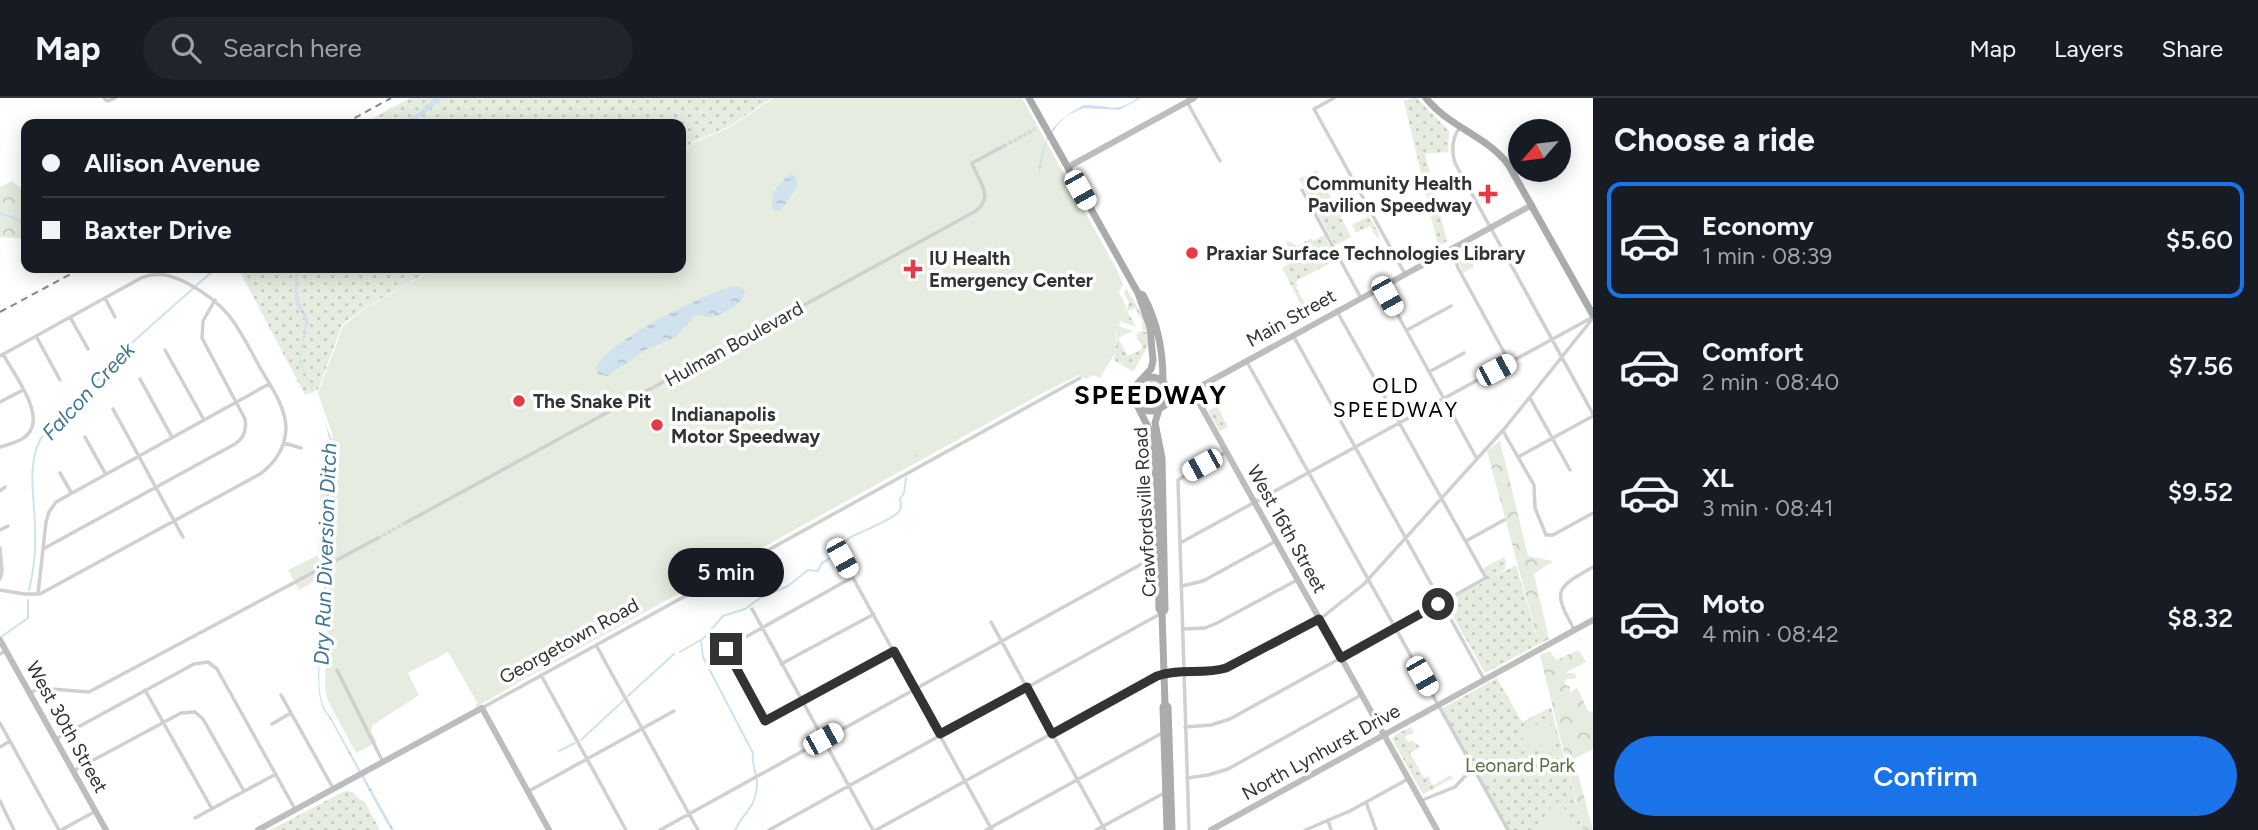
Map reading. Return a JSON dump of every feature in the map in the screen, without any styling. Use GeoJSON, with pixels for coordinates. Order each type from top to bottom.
{"type":"FeatureCollection","features":[{"type":"Feature","properties":{"kind":"main road"},"geometry":{"type":"LineString","coordinates":[[1029,98],[1138,293],[1150,327],[1153,359],[1151,369],[1139,382],[1134,393],[1136,403],[1147,411],[1160,408],[1168,397],[1163,383],[1162,349],[1157,327],[1143,295],[1138,293]]}},
{"type":"Feature","properties":{"kind":"main road"},"geometry":{"type":"LineString","coordinates":[[1426,98],[1443,116],[1479,137],[1500,154],[1532,205],[1593,317]]}},
{"type":"Feature","properties":{"kind":"main road"},"geometry":{"type":"LineString","coordinates":[[1139,382],[1150,377],[1163,383]]}},
{"type":"Feature","properties":{"kind":"main road","name":"Crawfordsville Road"},"geometry":{"type":"LineString","coordinates":[[1136,403],[1147,425],[1155,452],[1165,610],[1162,613],[1165,704],[1168,707],[1167,830]]}},
{"type":"Feature","properties":{"kind":"main road","name":"Crawfordsville Road"},"geometry":{"type":"LineString","coordinates":[[1160,408],[1155,425],[1162,453],[1161,553]]}},
{"type":"Feature","properties":{"kind":"main road","name":"Crawfordsville Road"},"geometry":{"type":"LineString","coordinates":[[1168,791],[1172,830]]}},
{"type":"Feature","properties":{"kind":"street"},"geometry":{"type":"LineString","coordinates":[[104,98],[115,98]]}},
{"type":"Feature","properties":{"kind":"street"},"geometry":{"type":"LineString","coordinates":[[1068,167],[1194,98]]}},
{"type":"Feature","properties":{"kind":"street"},"geometry":{"type":"LineString","coordinates":[[1334,98],[1314,109],[1405,274]]}},
{"type":"Feature","properties":{"kind":"street"},"geometry":{"type":"LineString","coordinates":[[1187,102],[1220,161]]}},
{"type":"Feature","properties":{"kind":"street"},"geometry":{"type":"LineString","coordinates":[[1460,127],[1454,139],[1454,161],[1593,415],[1518,457]]}},
{"type":"Feature","properties":{"kind":"street","name":"Hulman Boulevard"},"geometry":{"type":"LineString","coordinates":[[408,522],[976,211],[982,206],[985,191],[972,163],[1004,146]]}},
{"type":"Feature","properties":{"kind":"street"},"geometry":{"type":"LineString","coordinates":[[1302,190],[1361,298]]}},
{"type":"Feature","properties":{"kind":"street","name":"Main Street"},"geometry":{"type":"LineString","coordinates":[[1160,408],[1532,205]]}},
{"type":"Feature","properties":{"kind":"street"},"geometry":{"type":"LineString","coordinates":[[1452,248],[1458,269],[1510,363]]}},
{"type":"Feature","properties":{"kind":"street"},"geometry":{"type":"LineString","coordinates":[[0,447],[24,438],[33,425],[33,411],[2,355],[153,274],[171,275],[191,285],[215,300],[234,320],[284,414],[286,428],[284,443],[275,460],[261,473],[38,594],[0,590]]}},
{"type":"Feature","properties":{"kind":"street"},"geometry":{"type":"LineString","coordinates":[[1382,286],[1477,459]]}},
{"type":"Feature","properties":{"kind":"street"},"geometry":{"type":"LineString","coordinates":[[105,298],[115,317]]}},
{"type":"Feature","properties":{"kind":"street"},"geometry":{"type":"LineString","coordinates":[[43,549],[240,440],[246,424],[202,338],[203,321],[215,300]]}},
{"type":"Feature","properties":{"kind":"street"},"geometry":{"type":"LineString","coordinates":[[1406,330],[1451,306]]}},
{"type":"Feature","properties":{"kind":"street"},"geometry":{"type":"LineString","coordinates":[[1185,727],[1211,725],[1227,720],[1486,578],[1337,311]]}},
{"type":"Feature","properties":{"kind":"street"},"geometry":{"type":"LineString","coordinates":[[70,317],[88,349]]}},
{"type":"Feature","properties":{"kind":"street"},"geometry":{"type":"LineString","coordinates":[[1180,543],[1593,317]]}},
{"type":"Feature","properties":{"kind":"street"},"geometry":{"type":"LineString","coordinates":[[751,609],[874,830],[1153,678],[1164,674],[1212,672],[1230,666],[1319,619],[1368,580],[1503,431],[1593,317]]}},
{"type":"Feature","properties":{"kind":"street"},"geometry":{"type":"LineString","coordinates":[[1293,335],[1485,680]]}},
{"type":"Feature","properties":{"kind":"street"},"geometry":{"type":"LineString","coordinates":[[36,336],[60,380]]}},
{"type":"Feature","properties":{"kind":"street"},"geometry":{"type":"LineString","coordinates":[[165,350],[204,420]]}},
{"type":"Feature","properties":{"kind":"street"},"geometry":{"type":"LineString","coordinates":[[1429,372],[1464,353]]}},
{"type":"Feature","properties":{"kind":"street"},"geometry":{"type":"LineString","coordinates":[[1246,360],[1508,830]]}},
{"type":"Feature","properties":{"kind":"street","name":"Georgetown Road"},"geometry":{"type":"LineString","coordinates":[[258,830],[1080,378]]}},
{"type":"Feature","properties":{"kind":"street"},"geometry":{"type":"LineString","coordinates":[[140,380],[172,437]]}},
{"type":"Feature","properties":{"kind":"street"},"geometry":{"type":"LineString","coordinates":[[1163,383],[1177,391],[1192,390]]}},
{"type":"Feature","properties":{"kind":"street"},"geometry":{"type":"LineString","coordinates":[[38,594],[49,512],[56,502],[269,384]]}},
{"type":"Feature","properties":{"kind":"street"},"geometry":{"type":"LineString","coordinates":[[0,402],[23,390]]}},
{"type":"Feature","properties":{"kind":"street","name":"West 16th Street"},"geometry":{"type":"LineString","coordinates":[[1192,390],[1437,830]]}},
{"type":"Feature","properties":{"kind":"street"},"geometry":{"type":"LineString","coordinates":[[1530,398],[1570,470]]}},
{"type":"Feature","properties":{"kind":"street"},"geometry":{"type":"LineString","coordinates":[[113,409],[183,537]]}},
{"type":"Feature","properties":{"kind":"street"},"geometry":{"type":"LineString","coordinates":[[1503,431],[1534,487],[1535,508],[1546,535],[1553,535],[1593,513]]}},
{"type":"Feature","properties":{"kind":"street"},"geometry":{"type":"LineString","coordinates":[[85,437],[105,474]]}},
{"type":"Feature","properties":{"kind":"street"},"geometry":{"type":"LineString","coordinates":[[284,443],[301,448]]}},
{"type":"Feature","properties":{"kind":"street"},"geometry":{"type":"LineString","coordinates":[[1189,830],[1178,480],[1226,452]]}},
{"type":"Feature","properties":{"kind":"street"},"geometry":{"type":"LineString","coordinates":[[60,473],[71,492]]}},
{"type":"Feature","properties":{"kind":"street"},"geometry":{"type":"LineString","coordinates":[[0,491],[5,487]]}},
{"type":"Feature","properties":{"kind":"street"},"geometry":{"type":"LineString","coordinates":[[1465,541],[1504,520]]}},
{"type":"Feature","properties":{"kind":"street"},"geometry":{"type":"LineString","coordinates":[[0,530],[8,526]]}},
{"type":"Feature","properties":{"kind":"street"},"geometry":{"type":"LineString","coordinates":[[30,693],[39,688],[89,692],[379,538]]}},
{"type":"Feature","properties":{"kind":"street"},"geometry":{"type":"LineString","coordinates":[[1182,586],[1203,581],[1276,541]]}},
{"type":"Feature","properties":{"kind":"street"},"geometry":{"type":"LineString","coordinates":[[0,548],[0,579]]}},
{"type":"Feature","properties":{"kind":"street"},"geometry":{"type":"LineString","coordinates":[[660,830],[1161,553]]}},
{"type":"Feature","properties":{"kind":"street"},"geometry":{"type":"LineString","coordinates":[[842,558],[991,829]]}},
{"type":"Feature","properties":{"kind":"street"},"geometry":{"type":"LineString","coordinates":[[1575,630],[1561,605],[1561,592],[1567,582],[1593,567]]}},
{"type":"Feature","properties":{"kind":"street"},"geometry":{"type":"LineString","coordinates":[[853,577],[726,649],[766,721],[894,651]]}},
{"type":"Feature","properties":{"kind":"street"},"geometry":{"type":"LineString","coordinates":[[1183,629],[1205,628],[1220,622],[1297,580]]}},
{"type":"Feature","properties":{"kind":"street"},"geometry":{"type":"LineString","coordinates":[[769,830],[1162,613]]}},
{"type":"Feature","properties":{"kind":"street"},"geometry":{"type":"LineString","coordinates":[[782,664],[874,614]]}},
{"type":"Feature","properties":{"kind":"street","name":"North Lynhurst Drive"},"geometry":{"type":"LineString","coordinates":[[1211,830],[1593,621]]}},
{"type":"Feature","properties":{"kind":"street"},"geometry":{"type":"LineString","coordinates":[[991,622],[1104,828]]}},
{"type":"Feature","properties":{"kind":"street"},"geometry":{"type":"LineString","coordinates":[[596,645],[698,830]]}},
{"type":"Feature","properties":{"kind":"street","name":"West 30th Street"},"geometry":{"type":"LineString","coordinates":[[2,647],[106,830]]}},
{"type":"Feature","properties":{"kind":"street"},"geometry":{"type":"LineString","coordinates":[[56,739],[195,663],[207,662],[217,668],[296,810]]}},
{"type":"Feature","properties":{"kind":"street"},"geometry":{"type":"LineString","coordinates":[[337,670],[383,762]]}},
{"type":"Feature","properties":{"kind":"street"},"geometry":{"type":"LineString","coordinates":[[541,675],[626,830]]}},
{"type":"Feature","properties":{"kind":"street"},"geometry":{"type":"LineString","coordinates":[[145,690],[212,809]]}},
{"type":"Feature","properties":{"kind":"street"},"geometry":{"type":"LineString","coordinates":[[281,695],[333,790]]}},
{"type":"Feature","properties":{"kind":"street"},"geometry":{"type":"LineString","coordinates":[[1187,778],[1230,768],[1361,695]]}},
{"type":"Feature","properties":{"kind":"street"},"geometry":{"type":"LineString","coordinates":[[482,708],[549,830]]}},
{"type":"Feature","properties":{"kind":"street"},"geometry":{"type":"LineString","coordinates":[[527,792],[674,710]]}},
{"type":"Feature","properties":{"kind":"street"},"geometry":{"type":"LineString","coordinates":[[74,771],[163,722],[186,711],[195,712],[202,716],[244,791]]}},
{"type":"Feature","properties":{"kind":"street"},"geometry":{"type":"LineString","coordinates":[[272,724],[291,713]]}},
{"type":"Feature","properties":{"kind":"street"},"geometry":{"type":"LineString","coordinates":[[0,723],[60,830],[96,811]]}},
{"type":"Feature","properties":{"kind":"street"},"geometry":{"type":"LineString","coordinates":[[986,830],[1166,731]]}},
{"type":"Feature","properties":{"kind":"street"},"geometry":{"type":"LineString","coordinates":[[0,747],[10,741]]}},
{"type":"Feature","properties":{"kind":"street"},"geometry":{"type":"LineString","coordinates":[[1420,801],[1455,788],[1465,776],[1474,771]]}},
{"type":"Feature","properties":{"kind":"street"},"geometry":{"type":"LineString","coordinates":[[195,818],[276,774]]}},
{"type":"Feature","properties":{"kind":"street"},"geometry":{"type":"LineString","coordinates":[[1305,830],[1408,779]]}},
{"type":"Feature","properties":{"kind":"street"},"geometry":{"type":"LineString","coordinates":[[1096,830],[1168,791]]}},
{"type":"Feature","properties":{"kind":"street"},"geometry":{"type":"LineString","coordinates":[[0,801],[14,830]]}},
{"type":"Feature","properties":{"kind":"street"},"geometry":{"type":"LineString","coordinates":[[1366,802],[1376,830]]}},
{"type":"Feature","properties":{"kind":"street"},"geometry":{"type":"LineString","coordinates":[[1328,820],[1331,830]]}},
{"type":"Feature","properties":{"kind":"green space"},"geometry":{"type":"Polygon","coordinates":[[[410,98],[772,98],[728,127],[693,142],[686,148],[686,119],[371,119],[410,98]]]}},
{"type":"Feature","properties":{"kind":"green space","name":"Indianapolis Motor Speedway"},"geometry":{"type":"Polygon","coordinates":[[[774,98],[1022,98],[1123,284],[1119,292],[1126,306],[1116,333],[1115,353],[1100,378],[1094,375],[1086,379],[1079,375],[1039,395],[475,708],[477,702],[448,652],[408,673],[419,695],[373,725],[371,731],[377,742],[356,753],[327,699],[325,685],[329,580],[317,580],[299,590],[288,570],[318,555],[322,462],[334,455],[332,433],[318,393],[343,326],[364,309],[427,273],[686,273],[686,149],[693,143],[728,128],[774,98]]]}},
{"type":"Feature","properties":{"kind":"green space"},"geometry":{"type":"Polygon","coordinates":[[[1417,98],[1449,131],[1448,152],[1425,154],[1447,241],[1438,246],[1404,101],[1417,98]]]}},
{"type":"Feature","properties":{"kind":"green space"},"geometry":{"type":"Polygon","coordinates":[[[626,115],[627,119],[605,119],[606,117],[619,118],[626,115]]]}},
{"type":"Feature","properties":{"kind":"green space"},"geometry":{"type":"Polygon","coordinates":[[[1317,170],[1351,237],[1335,245],[1299,179],[1317,170]]]}},
{"type":"Feature","properties":{"kind":"green space"},"geometry":{"type":"Polygon","coordinates":[[[12,181],[21,188],[21,239],[0,237],[0,187],[12,181]]]}},
{"type":"Feature","properties":{"kind":"green space"},"geometry":{"type":"Polygon","coordinates":[[[1369,216],[1380,236],[1377,238],[1370,226],[1356,233],[1352,225],[1369,216]]]}},
{"type":"Feature","properties":{"kind":"green space"},"geometry":{"type":"Polygon","coordinates":[[[1324,235],[1333,252],[1325,256],[1329,264],[1296,281],[1296,287],[1308,309],[1317,304],[1320,309],[1331,305],[1310,316],[1306,314],[1282,268],[1295,260],[1286,243],[1288,241],[1297,246],[1324,235]]]}},
{"type":"Feature","properties":{"kind":"green space"},"geometry":{"type":"Polygon","coordinates":[[[1466,248],[1474,267],[1463,273],[1456,253],[1466,248]]]}},
{"type":"Feature","properties":{"kind":"green space"},"geometry":{"type":"Polygon","coordinates":[[[241,273],[426,273],[363,309],[342,325],[318,390],[305,395],[241,273]]]}},
{"type":"Feature","properties":{"kind":"green space"},"geometry":{"type":"Polygon","coordinates":[[[1126,288],[1147,323],[1148,331],[1142,330],[1143,322],[1135,308],[1127,311],[1136,327],[1120,321],[1129,303],[1124,293],[1126,288]]]}},
{"type":"Feature","properties":{"kind":"green space"},"geometry":{"type":"Polygon","coordinates":[[[1118,326],[1132,331],[1118,338],[1128,356],[1143,348],[1136,335],[1140,331],[1147,332],[1148,346],[1133,372],[1114,360],[1118,326]]]}},
{"type":"Feature","properties":{"kind":"green space"},"geometry":{"type":"Polygon","coordinates":[[[1151,377],[1163,382],[1168,394],[1163,406],[1151,411],[1139,406],[1134,394],[1139,382],[1151,377]]]}},
{"type":"Feature","properties":{"kind":"green space"},"geometry":{"type":"Polygon","coordinates":[[[1217,406],[1228,427],[1220,431],[1208,411],[1217,406]]]}},
{"type":"Feature","properties":{"kind":"green space"},"geometry":{"type":"Polygon","coordinates":[[[1500,441],[1528,556],[1553,561],[1534,574],[1549,639],[1539,644],[1487,451],[1500,441]]]}},
{"type":"Feature","properties":{"kind":"green space"},"geometry":{"type":"Polygon","coordinates":[[[1504,557],[1505,569],[1490,578],[1516,565],[1539,644],[1485,673],[1445,602],[1488,580],[1483,568],[1504,557]]]}},
{"type":"Feature","properties":{"kind":"green space"},"geometry":{"type":"Polygon","coordinates":[[[1579,650],[1586,662],[1565,673],[1574,673],[1577,677],[1566,679],[1565,684],[1570,687],[1570,693],[1577,687],[1588,711],[1593,712],[1593,749],[1574,759],[1593,830],[1583,830],[1540,655],[1550,651],[1556,660],[1579,650]]]}},
{"type":"Feature","properties":{"kind":"green space","name":"Leonard Park"},"geometry":{"type":"Polygon","coordinates":[[[1497,678],[1522,722],[1551,707],[1583,830],[1508,830],[1441,709],[1497,678]]]}},
{"type":"Feature","properties":{"kind":"green space"},"geometry":{"type":"Polygon","coordinates":[[[1548,721],[1551,723],[1557,753],[1538,752],[1525,742],[1518,730],[1548,721]]]}},
{"type":"Feature","properties":{"kind":"green space"},"geometry":{"type":"Polygon","coordinates":[[[1411,727],[1414,733],[1405,736],[1408,742],[1412,740],[1420,747],[1410,753],[1424,778],[1429,776],[1431,784],[1434,785],[1450,775],[1453,778],[1423,794],[1392,739],[1411,727]]]}},
{"type":"Feature","properties":{"kind":"green space"},"geometry":{"type":"Polygon","coordinates":[[[345,791],[353,792],[365,802],[380,830],[270,830],[345,791]]]}},
{"type":"Feature","properties":{"kind":"green space"},"geometry":{"type":"Polygon","coordinates":[[[1561,800],[1574,830],[1541,830],[1547,812],[1561,800]]]}},
{"type":"Feature","properties":{"kind":"water"},"geometry":{"type":"Polygon","coordinates":[[[434,98],[442,98],[418,119],[408,119],[420,112],[434,98]]]}},
{"type":"Feature","properties":{"kind":"water"},"geometry":{"type":"Polygon","coordinates":[[[1141,98],[1119,110],[1084,108],[1068,115],[1082,105],[1112,108],[1141,98]]]}},
{"type":"Feature","properties":{"kind":"water"},"geometry":{"type":"Polygon","coordinates":[[[1065,118],[1046,142],[1039,176],[1041,155],[1048,136],[1065,118]]]}},
{"type":"Feature","properties":{"kind":"water"},"geometry":{"type":"Polygon","coordinates":[[[790,174],[796,176],[797,187],[781,210],[774,211],[772,200],[775,190],[790,174]]]}},
{"type":"Feature","properties":{"kind":"water"},"geometry":{"type":"Polygon","coordinates":[[[295,273],[297,273],[299,300],[309,319],[300,356],[305,320],[295,302],[295,273]]]}},
{"type":"Feature","properties":{"kind":"water"},"geometry":{"type":"Polygon","coordinates":[[[734,286],[745,293],[732,308],[712,317],[695,315],[676,337],[647,349],[607,376],[598,374],[596,368],[605,357],[637,332],[680,308],[734,286]]]}},
{"type":"Feature","properties":{"kind":"water","name":"Dry Run Diversion Ditch"},"geometry":{"type":"Polygon","coordinates":[[[325,423],[332,440],[326,572],[326,507],[331,447],[325,423]]]}},
{"type":"Feature","properties":{"kind":"water"},"geometry":{"type":"Polygon","coordinates":[[[327,577],[326,597],[321,620],[321,696],[324,707],[394,830],[391,830],[385,820],[323,709],[320,698],[318,671],[320,620],[323,609],[321,595],[327,577]]]}},
{"type":"Feature","properties":{"kind":"waterway"},"geometry":{"type":"LineString","coordinates":[[0,213],[21,223]]}},
{"type":"Feature","properties":{"kind":"waterway","name":"Falcon Creek"},"geometry":{"type":"LineString","coordinates":[[29,590],[35,545],[32,483],[36,448],[41,438],[98,380],[116,357],[210,273]]}},
{"type":"Feature","properties":{"kind":"waterway"},"geometry":{"type":"LineString","coordinates":[[680,652],[704,638],[723,616],[745,609],[760,598],[788,586],[808,570],[818,571],[822,563],[851,537],[897,513],[901,507],[900,499],[904,493],[906,478]]}},
{"type":"Feature","properties":{"kind":"waterway","name":"Falcon Creek"},"geometry":{"type":"LineString","coordinates":[[1,637],[28,618],[28,600]]}},
{"type":"Feature","properties":{"kind":"waterway"},"geometry":{"type":"LineString","coordinates":[[701,641],[703,657],[753,753],[756,794],[735,830]]}},
{"type":"Feature","properties":{"kind":"waterway"},"geometry":{"type":"LineString","coordinates":[[628,696],[674,654]]}},
{"type":"Feature","properties":{"kind":"waterway"},"geometry":{"type":"LineString","coordinates":[[581,740],[624,700]]}},
{"type":"Feature","properties":{"kind":"waterway"},"geometry":{"type":"LineString","coordinates":[[559,751],[575,743]]}},
{"type":"Feature","properties":{"kind":"tunnel"},"geometry":{"type":"LineString","coordinates":[[1004,146],[1035,129]]}},
{"type":"Feature","properties":{"kind":"tunnel"},"geometry":{"type":"LineString","coordinates":[[378,538],[407,522]]}},
{"type":"Feature","properties":{"kind":"railway"},"geometry":{"type":"LineString","coordinates":[[353,119],[391,98]]}},
{"type":"Feature","properties":{"kind":"railway"},"geometry":{"type":"LineString","coordinates":[[0,312],[73,273]]}},
{"type":"Feature","properties":{"kind":"place","name":"Community Health Pavilion Speedway"},"geometry":{"type":"Point","coordinates":[1488,194]}},
{"type":"Feature","properties":{"kind":"place","name":"Praxiar Surface Technologies Library"},"geometry":{"type":"Point","coordinates":[1192,253]}},
{"type":"Feature","properties":{"kind":"place","name":"IU Health Emergency Center"},"geometry":{"type":"Point","coordinates":[913,269]}},
{"type":"Feature","properties":{"kind":"place","name":"The Snake Pit"},"geometry":{"type":"Point","coordinates":[519,401]}},
{"type":"Feature","properties":{"kind":"place","name":"Indianapolis Motor Speedway"},"geometry":{"type":"Point","coordinates":[657,425]}},
{"type":"Feature","properties":{"kind":"district","name":"SPEEDWAY"},"geometry":{"type":"Point","coordinates":[1151,395]}},
{"type":"Feature","properties":{"kind":"district","name":"OLD SPEEDWAY"},"geometry":{"type":"Point","coordinates":[1396,397]}},
{"type":"Feature","properties":{"kind":"route"},"geometry":{"type":"LineString","coordinates":[[726,649],[765,721],[894,651],[940,734],[1027,687],[1052,734],[1157,676],[1226,668],[1319,619],[1341,658],[1438,604]]}}]}
